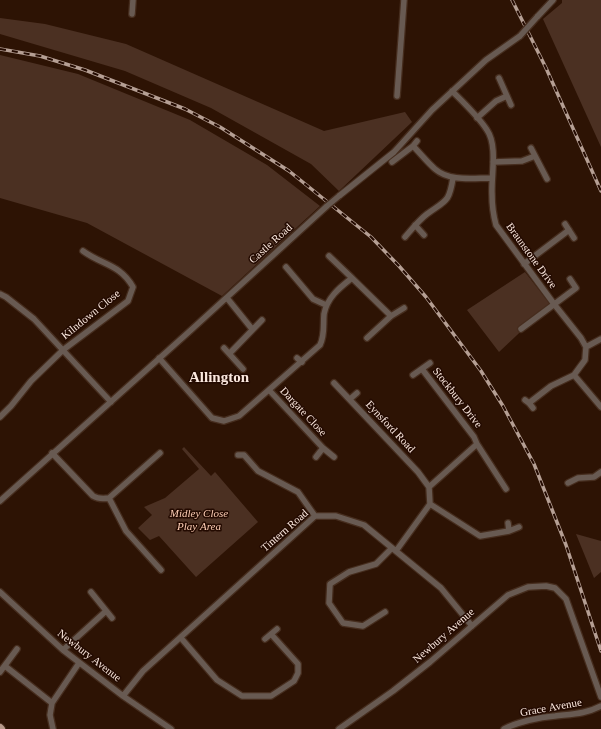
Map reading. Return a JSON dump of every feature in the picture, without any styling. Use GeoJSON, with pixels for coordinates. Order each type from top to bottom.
{"type":"FeatureCollection","features":[{"type":"Feature","properties":{"kind":"street"},"geometry":{"type":"LineString","coordinates":[[132,14],[133,0]]}},
{"type":"Feature","properties":{"kind":"street"},"geometry":{"type":"LineString","coordinates":[[398,96],[404,0]]}},
{"type":"Feature","properties":{"kind":"street","name":"Castle Road"},"geometry":{"type":"LineString","coordinates":[[0,501],[227,298],[327,206],[394,152],[432,110],[486,60],[520,36],[553,0]]}},
{"type":"Feature","properties":{"kind":"street"},"geometry":{"type":"LineString","coordinates":[[499,78],[510,105]]}},
{"type":"Feature","properties":{"kind":"street","name":"Braunstone Drive"},"geometry":{"type":"LineString","coordinates":[[452,91],[488,130],[492,139],[492,211],[496,225],[554,304],[582,338],[586,347]]}},
{"type":"Feature","properties":{"kind":"street"},"geometry":{"type":"LineString","coordinates":[[477,118],[496,101],[507,96]]}},
{"type":"Feature","properties":{"kind":"street"},"geometry":{"type":"LineString","coordinates":[[392,162],[415,143],[435,169],[442,174],[453,178],[492,178]]}},
{"type":"Feature","properties":{"kind":"street"},"geometry":{"type":"LineString","coordinates":[[531,148],[548,179]]}},
{"type":"Feature","properties":{"kind":"street"},"geometry":{"type":"LineString","coordinates":[[493,162],[522,162],[535,156]]}},
{"type":"Feature","properties":{"kind":"street"},"geometry":{"type":"LineString","coordinates":[[405,236],[427,214],[441,205],[448,197],[453,178]]}},
{"type":"Feature","properties":{"kind":"street"},"geometry":{"type":"LineString","coordinates":[[565,224],[574,238]]}},
{"type":"Feature","properties":{"kind":"street"},"geometry":{"type":"LineString","coordinates":[[415,225],[424,235]]}},
{"type":"Feature","properties":{"kind":"street"},"geometry":{"type":"LineString","coordinates":[[524,264],[569,230]]}},
{"type":"Feature","properties":{"kind":"street","name":"Kilndown Close"},"geometry":{"type":"LineString","coordinates":[[63,350],[128,301],[133,287],[128,278],[119,270],[91,257],[83,251]]}},
{"type":"Feature","properties":{"kind":"street"},"geometry":{"type":"LineString","coordinates":[[329,256],[391,316]]}},
{"type":"Feature","properties":{"kind":"street"},"geometry":{"type":"LineString","coordinates":[[286,268],[313,298],[326,305]]}},
{"type":"Feature","properties":{"kind":"street"},"geometry":{"type":"LineString","coordinates":[[159,358],[212,418],[224,421],[239,416],[320,345],[323,339],[324,314],[326,305],[336,290],[352,278]]}},
{"type":"Feature","properties":{"kind":"street"},"geometry":{"type":"LineString","coordinates":[[554,304],[576,288],[570,279]]}},
{"type":"Feature","properties":{"kind":"street"},"geometry":{"type":"LineString","coordinates":[[0,294],[34,319],[111,402]]}},
{"type":"Feature","properties":{"kind":"street"},"geometry":{"type":"LineString","coordinates":[[227,298],[252,329]]}},
{"type":"Feature","properties":{"kind":"street","name":"Braunstone Drive"},"geometry":{"type":"LineString","coordinates":[[521,329],[554,304]]}},
{"type":"Feature","properties":{"kind":"street"},"geometry":{"type":"LineString","coordinates":[[367,338],[391,316],[404,308]]}},
{"type":"Feature","properties":{"kind":"street"},"geometry":{"type":"LineString","coordinates":[[230,353],[262,320]]}},
{"type":"Feature","properties":{"kind":"street"},"geometry":{"type":"LineString","coordinates":[[529,404],[551,386],[574,375],[585,360],[586,347],[601,339]]}},
{"type":"Feature","properties":{"kind":"street"},"geometry":{"type":"LineString","coordinates":[[224,348],[243,369]]}},
{"type":"Feature","properties":{"kind":"street"},"geometry":{"type":"LineString","coordinates":[[0,416],[11,406],[31,381],[63,350]]}},
{"type":"Feature","properties":{"kind":"street"},"geometry":{"type":"LineString","coordinates":[[297,358],[302,362]]}},
{"type":"Feature","properties":{"kind":"street","name":"Stockbury Drive"},"geometry":{"type":"LineString","coordinates":[[413,375],[430,363]]}},
{"type":"Feature","properties":{"kind":"street","name":"Stockbury Drive"},"geometry":{"type":"LineString","coordinates":[[422,369],[474,437],[477,444],[430,487]]}},
{"type":"Feature","properties":{"kind":"street"},"geometry":{"type":"LineString","coordinates":[[574,375],[601,407]]}},
{"type":"Feature","properties":{"kind":"street","name":"Eynsford Road"},"geometry":{"type":"LineString","coordinates":[[334,383],[418,472],[430,487]]}},
{"type":"Feature","properties":{"kind":"street","name":"Dargate Close"},"geometry":{"type":"LineString","coordinates":[[269,390],[323,448],[334,457]]}},
{"type":"Feature","properties":{"kind":"street"},"geometry":{"type":"LineString","coordinates":[[350,399],[357,393]]}},
{"type":"Feature","properties":{"kind":"street"},"geometry":{"type":"LineString","coordinates":[[477,444],[506,489]]}},
{"type":"Feature","properties":{"kind":"street","name":"Dargate Close"},"geometry":{"type":"LineString","coordinates":[[316,457],[323,448]]}},
{"type":"Feature","properties":{"kind":"street"},"geometry":{"type":"LineString","coordinates":[[52,453],[93,496],[100,499],[109,498],[160,453]]}},
{"type":"Feature","properties":{"kind":"street"},"geometry":{"type":"LineString","coordinates":[[238,455],[244,455],[258,471],[298,492],[315,516]]}},
{"type":"Feature","properties":{"kind":"street"},"geometry":{"type":"LineString","coordinates":[[568,483],[578,478],[594,477],[601,472]]}},
{"type":"Feature","properties":{"kind":"street"},"geometry":{"type":"LineString","coordinates":[[384,612],[363,626],[343,623],[329,603],[330,584],[350,572],[376,564],[394,549],[430,504],[430,487]]}},
{"type":"Feature","properties":{"kind":"street"},"geometry":{"type":"LineString","coordinates":[[109,498],[126,531],[161,570]]}},
{"type":"Feature","properties":{"kind":"street"},"geometry":{"type":"LineString","coordinates":[[430,504],[480,536],[510,531],[519,527]]}},
{"type":"Feature","properties":{"kind":"street","name":"Tintern Road"},"geometry":{"type":"LineString","coordinates":[[123,696],[143,671],[315,516],[336,516],[364,525],[441,588],[472,626]]}},
{"type":"Feature","properties":{"kind":"street"},"geometry":{"type":"LineString","coordinates":[[508,523],[510,531]]}},
{"type":"Feature","properties":{"kind":"street","name":"Newbury Avenue"},"geometry":{"type":"LineString","coordinates":[[339,729],[393,691],[430,662],[508,595],[528,587],[546,586],[555,588],[566,599],[601,697]]}},
{"type":"Feature","properties":{"kind":"street","name":"Newbury Avenue"},"geometry":{"type":"LineString","coordinates":[[0,592],[79,663],[171,729]]}},
{"type":"Feature","properties":{"kind":"street"},"geometry":{"type":"LineString","coordinates":[[91,592],[112,618]]}},
{"type":"Feature","properties":{"kind":"street"},"geometry":{"type":"LineString","coordinates":[[63,650],[106,611]]}},
{"type":"Feature","properties":{"kind":"street"},"geometry":{"type":"LineString","coordinates":[[265,639],[277,629]]}},
{"type":"Feature","properties":{"kind":"street"},"geometry":{"type":"LineString","coordinates":[[181,638],[217,680],[242,696],[271,696],[294,681],[298,673],[298,664],[271,634]]}},
{"type":"Feature","properties":{"kind":"street"},"geometry":{"type":"LineString","coordinates":[[0,672],[17,649]]}},
{"type":"Feature","properties":{"kind":"street"},"geometry":{"type":"LineString","coordinates":[[53,729],[50,715],[52,703],[79,663]]}},
{"type":"Feature","properties":{"kind":"street"},"geometry":{"type":"LineString","coordinates":[[5,666],[52,703]]}},
{"type":"Feature","properties":{"kind":"street","name":"Grace Avenue"},"geometry":{"type":"LineString","coordinates":[[504,729],[532,720],[554,716],[579,715],[593,711],[601,706]]}},
{"type":"Feature","properties":{"kind":"green space"},"geometry":{"type":"Polygon","coordinates":[[[562,0],[601,0],[601,147],[543,19],[562,3],[562,0]]]}},
{"type":"Feature","properties":{"kind":"green space"},"geometry":{"type":"Polygon","coordinates":[[[0,18],[45,24],[126,44],[324,131],[405,112],[412,122],[339,191],[311,164],[211,108],[125,71],[0,34],[0,18]]]}},
{"type":"Feature","properties":{"kind":"green space"},"geometry":{"type":"Polygon","coordinates":[[[0,55],[78,74],[190,120],[267,165],[320,206],[222,296],[87,223],[0,198],[0,55]]]}},
{"type":"Feature","properties":{"kind":"green space"},"geometry":{"type":"Polygon","coordinates":[[[525,272],[550,304],[499,352],[467,310],[525,272]]]}},
{"type":"Feature","properties":{"kind":"green space","name":"Midley Close Play Area"},"geometry":{"type":"Polygon","coordinates":[[[184,447],[211,476],[215,472],[258,522],[196,577],[159,536],[150,540],[138,528],[152,515],[144,507],[165,498],[199,469],[182,449],[184,447]]]}},
{"type":"Feature","properties":{"kind":"green space"},"geometry":{"type":"Polygon","coordinates":[[[576,534],[601,541],[601,572],[594,578],[576,534]]]}},
{"type":"Feature","properties":{"kind":"railway"},"geometry":{"type":"LineString","coordinates":[[512,0],[546,68],[601,191]]}},
{"type":"Feature","properties":{"kind":"railway"},"geometry":{"type":"LineString","coordinates":[[0,49],[40,56],[85,70],[185,109],[220,127],[289,171],[371,237],[426,297],[481,371],[503,406],[534,464],[566,545],[601,651]]}},
{"type":"Feature","properties":{"kind":"district","name":"Allington"},"geometry":{"type":"Point","coordinates":[219,378]}}]}
